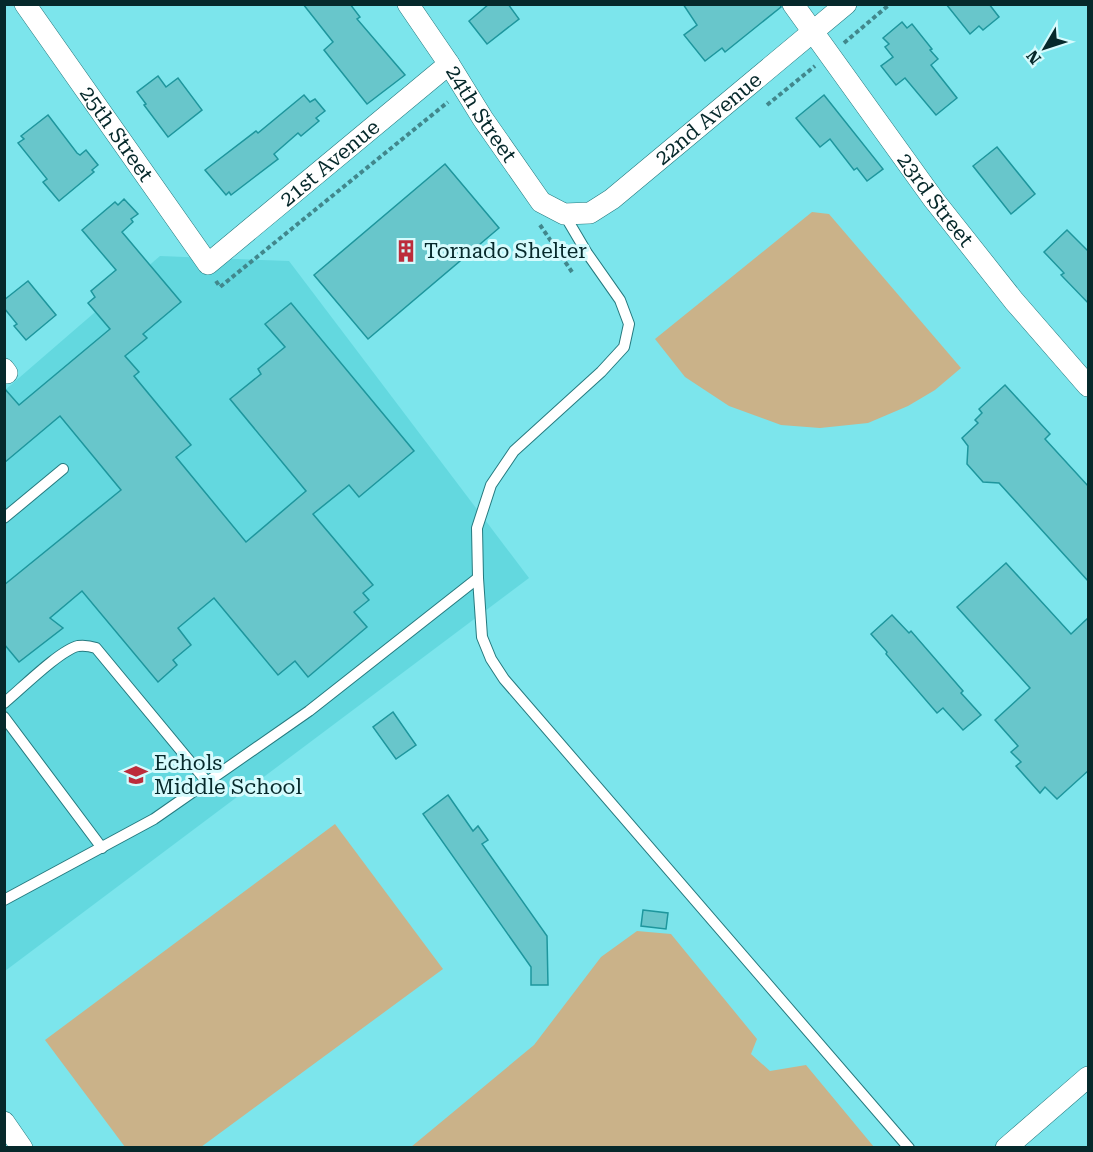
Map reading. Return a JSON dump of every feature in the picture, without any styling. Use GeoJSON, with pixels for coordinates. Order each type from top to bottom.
{"type":"FeatureCollection","features":[{"type":"Feature","properties":{"kind":"street","name":"25th Street"},"geometry":{"type":"LineString","coordinates":[[25,4],[208,264]]}},
{"type":"Feature","properties":{"kind":"street","name":"24th Street"},"geometry":{"type":"LineString","coordinates":[[408,4],[483,119],[541,202],[564,214]]}},
{"type":"Feature","properties":{"kind":"street","name":"23rd Street"},"geometry":{"type":"LineString","coordinates":[[793,4],[934,200],[1014,302],[1089,386]]}},
{"type":"Feature","properties":{"kind":"street","name":"22nd Avenue"},"geometry":{"type":"LineString","coordinates":[[564,214],[591,213],[612,199],[846,4]]}},
{"type":"Feature","properties":{"kind":"street","name":"21st Avenue"},"geometry":{"type":"LineString","coordinates":[[208,264],[449,64]]}},
{"type":"Feature","properties":{"kind":"street"},"geometry":{"type":"LineString","coordinates":[[1006,1148],[1089,1077]]}},
{"type":"Feature","properties":{"kind":"street"},"geometry":{"type":"LineString","coordinates":[[4,1122],[22,1148]]}},
{"type":"Feature","properties":{"kind":"lane"},"geometry":{"type":"LineString","coordinates":[[564,214],[587,253],[620,300],[629,324],[624,347],[601,372],[514,451],[491,486],[477,528],[482,637],[491,659],[504,679],[909,1148]]}},
{"type":"Feature","properties":{"kind":"lane"},"geometry":{"type":"LineString","coordinates":[[4,518],[63,469]]}},
{"type":"Feature","properties":{"kind":"lane"},"geometry":{"type":"LineString","coordinates":[[4,900],[154,819],[309,711],[478,578]]}},
{"type":"Feature","properties":{"kind":"lane"},"geometry":{"type":"LineString","coordinates":[[4,704],[63,654],[77,646],[88,645],[96,648],[207,782]]}},
{"type":"Feature","properties":{"kind":"lane"},"geometry":{"type":"LineString","coordinates":[[4,717],[102,848]]}},
{"type":"Feature","properties":{"kind":"path"},"geometry":{"type":"LineString","coordinates":[[839,47],[890,4]]}},
{"type":"Feature","properties":{"kind":"path"},"geometry":{"type":"LineString","coordinates":[[767,105],[816,65]]}},
{"type":"Feature","properties":{"kind":"shaded area"},"geometry":{"type":"Polygon","coordinates":[[[812,212],[829,214],[961,368],[935,390],[908,406],[868,423],[820,428],[781,425],[729,406],[685,377],[655,339],[812,212]]]}},
{"type":"Feature","properties":{"kind":"shaded area","name":"Echols Middle School"},"geometry":{"type":"Polygon","coordinates":[[[160,256],[289,261],[529,578],[5,971],[5,390],[160,256]]]}},
{"type":"Feature","properties":{"kind":"shaded area"},"geometry":{"type":"Polygon","coordinates":[[[335,824],[443,969],[201,1147],[125,1147],[45,1040],[335,824]]]}},
{"type":"Feature","properties":{"kind":"shaded area"},"geometry":{"type":"Polygon","coordinates":[[[637,931],[671,934],[757,1039],[751,1054],[770,1071],[806,1065],[874,1147],[411,1147],[534,1045],[601,957],[637,931]]]}},
{"type":"Feature","properties":{"kind":"building"},"geometry":{"type":"Polygon","coordinates":[[[303,4],[350,4],[360,17],[357,19],[405,75],[367,104],[324,50],[333,42],[303,4]]]}},
{"type":"Feature","properties":{"kind":"building"},"geometry":{"type":"Polygon","coordinates":[[[489,4],[508,4],[519,19],[487,44],[469,21],[489,4]]]}},
{"type":"Feature","properties":{"kind":"building"},"geometry":{"type":"Polygon","coordinates":[[[683,4],[780,4],[781,7],[725,52],[722,48],[705,61],[684,35],[697,25],[683,4]]]}},
{"type":"Feature","properties":{"kind":"building"},"geometry":{"type":"Polygon","coordinates":[[[946,4],[989,4],[999,17],[983,30],[979,26],[970,34],[946,4]]]}},
{"type":"Feature","properties":{"kind":"building"},"geometry":{"type":"Polygon","coordinates":[[[902,22],[907,28],[912,24],[932,49],[930,50],[938,59],[931,65],[957,98],[936,115],[905,78],[896,85],[881,66],[893,57],[885,47],[889,44],[883,38],[902,22]]]}},
{"type":"Feature","properties":{"kind":"building"},"geometry":{"type":"Polygon","coordinates":[[[158,76],[166,87],[178,78],[202,110],[168,137],[137,92],[158,76]]]}},
{"type":"Feature","properties":{"kind":"building"},"geometry":{"type":"Polygon","coordinates":[[[304,95],[310,102],[315,99],[325,111],[316,118],[319,121],[301,136],[298,133],[274,154],[278,159],[231,195],[229,192],[226,195],[205,170],[256,131],[258,133],[304,95]]]}},
{"type":"Feature","properties":{"kind":"building"},"geometry":{"type":"Polygon","coordinates":[[[824,95],[883,169],[867,181],[857,168],[854,170],[830,139],[820,147],[796,118],[824,95]]]}},
{"type":"Feature","properties":{"kind":"building"},"geometry":{"type":"Polygon","coordinates":[[[48,115],[77,153],[80,155],[86,150],[98,165],[92,170],[94,172],[59,201],[43,182],[47,179],[18,143],[24,139],[21,136],[48,115]]]}},
{"type":"Feature","properties":{"kind":"building"},"geometry":{"type":"Polygon","coordinates":[[[997,147],[1035,194],[1011,214],[973,166],[997,147]]]}},
{"type":"Feature","properties":{"kind":"building","name":"Tornado Shelter"},"geometry":{"type":"Polygon","coordinates":[[[445,164],[499,228],[368,339],[314,275],[445,164]]]}},
{"type":"Feature","properties":{"kind":"building"},"geometry":{"type":"Polygon","coordinates":[[[124,199],[138,214],[131,219],[133,222],[122,232],[181,302],[143,334],[147,338],[125,356],[139,372],[134,376],[191,445],[176,457],[246,542],[306,491],[230,399],[261,374],[258,369],[285,347],[265,324],[291,303],[414,451],[359,497],[349,485],[313,514],[373,585],[363,593],[369,600],[354,612],[367,627],[308,677],[295,661],[278,675],[214,598],[178,628],[191,645],[173,660],[177,665],[158,682],[82,591],[50,618],[63,628],[19,662],[4,644],[4,585],[121,490],[60,416],[4,463],[4,388],[19,405],[110,329],[88,303],[95,297],[91,291],[116,270],[82,230],[115,202],[118,205],[124,199]]]}},
{"type":"Feature","properties":{"kind":"building"},"geometry":{"type":"Polygon","coordinates":[[[1067,230],[1089,252],[1089,304],[1061,275],[1064,273],[1044,252],[1067,230]]]}},
{"type":"Feature","properties":{"kind":"building"},"geometry":{"type":"Polygon","coordinates":[[[28,281],[56,315],[26,340],[14,326],[17,324],[4,308],[4,300],[28,281]]]}},
{"type":"Feature","properties":{"kind":"building"},"geometry":{"type":"Polygon","coordinates":[[[1005,385],[1050,434],[1045,439],[1089,487],[1089,582],[999,483],[983,482],[967,464],[968,446],[962,438],[978,423],[975,420],[982,413],[979,409],[1005,385]]]}},
{"type":"Feature","properties":{"kind":"building"},"geometry":{"type":"Polygon","coordinates":[[[1006,563],[1071,634],[1089,617],[1089,770],[1057,799],[1045,787],[1040,793],[1016,766],[1021,762],[1011,752],[1018,746],[995,720],[1030,688],[957,607],[1006,563]]]}},
{"type":"Feature","properties":{"kind":"building"},"geometry":{"type":"Polygon","coordinates":[[[892,615],[909,633],[911,631],[981,715],[963,730],[943,708],[937,713],[871,634],[892,615]]]}},
{"type":"Feature","properties":{"kind":"building"},"geometry":{"type":"Polygon","coordinates":[[[393,712],[416,745],[396,759],[373,727],[393,712]]]}},
{"type":"Feature","properties":{"kind":"building"},"geometry":{"type":"Polygon","coordinates":[[[448,795],[473,831],[478,826],[488,840],[482,844],[547,936],[548,985],[531,985],[531,967],[423,814],[448,795]]]}},
{"type":"Feature","properties":{"kind":"building"},"geometry":{"type":"Polygon","coordinates":[[[643,910],[668,913],[666,929],[641,926],[643,910]]]}},
{"type":"Feature","properties":{"kind":"place","name":"Tornado Shelter"},"geometry":{"type":"Point","coordinates":[406,251]}},
{"type":"Feature","properties":{"kind":"place","name":"Echols Middle School"},"geometry":{"type":"Point","coordinates":[136,775]}}]}
